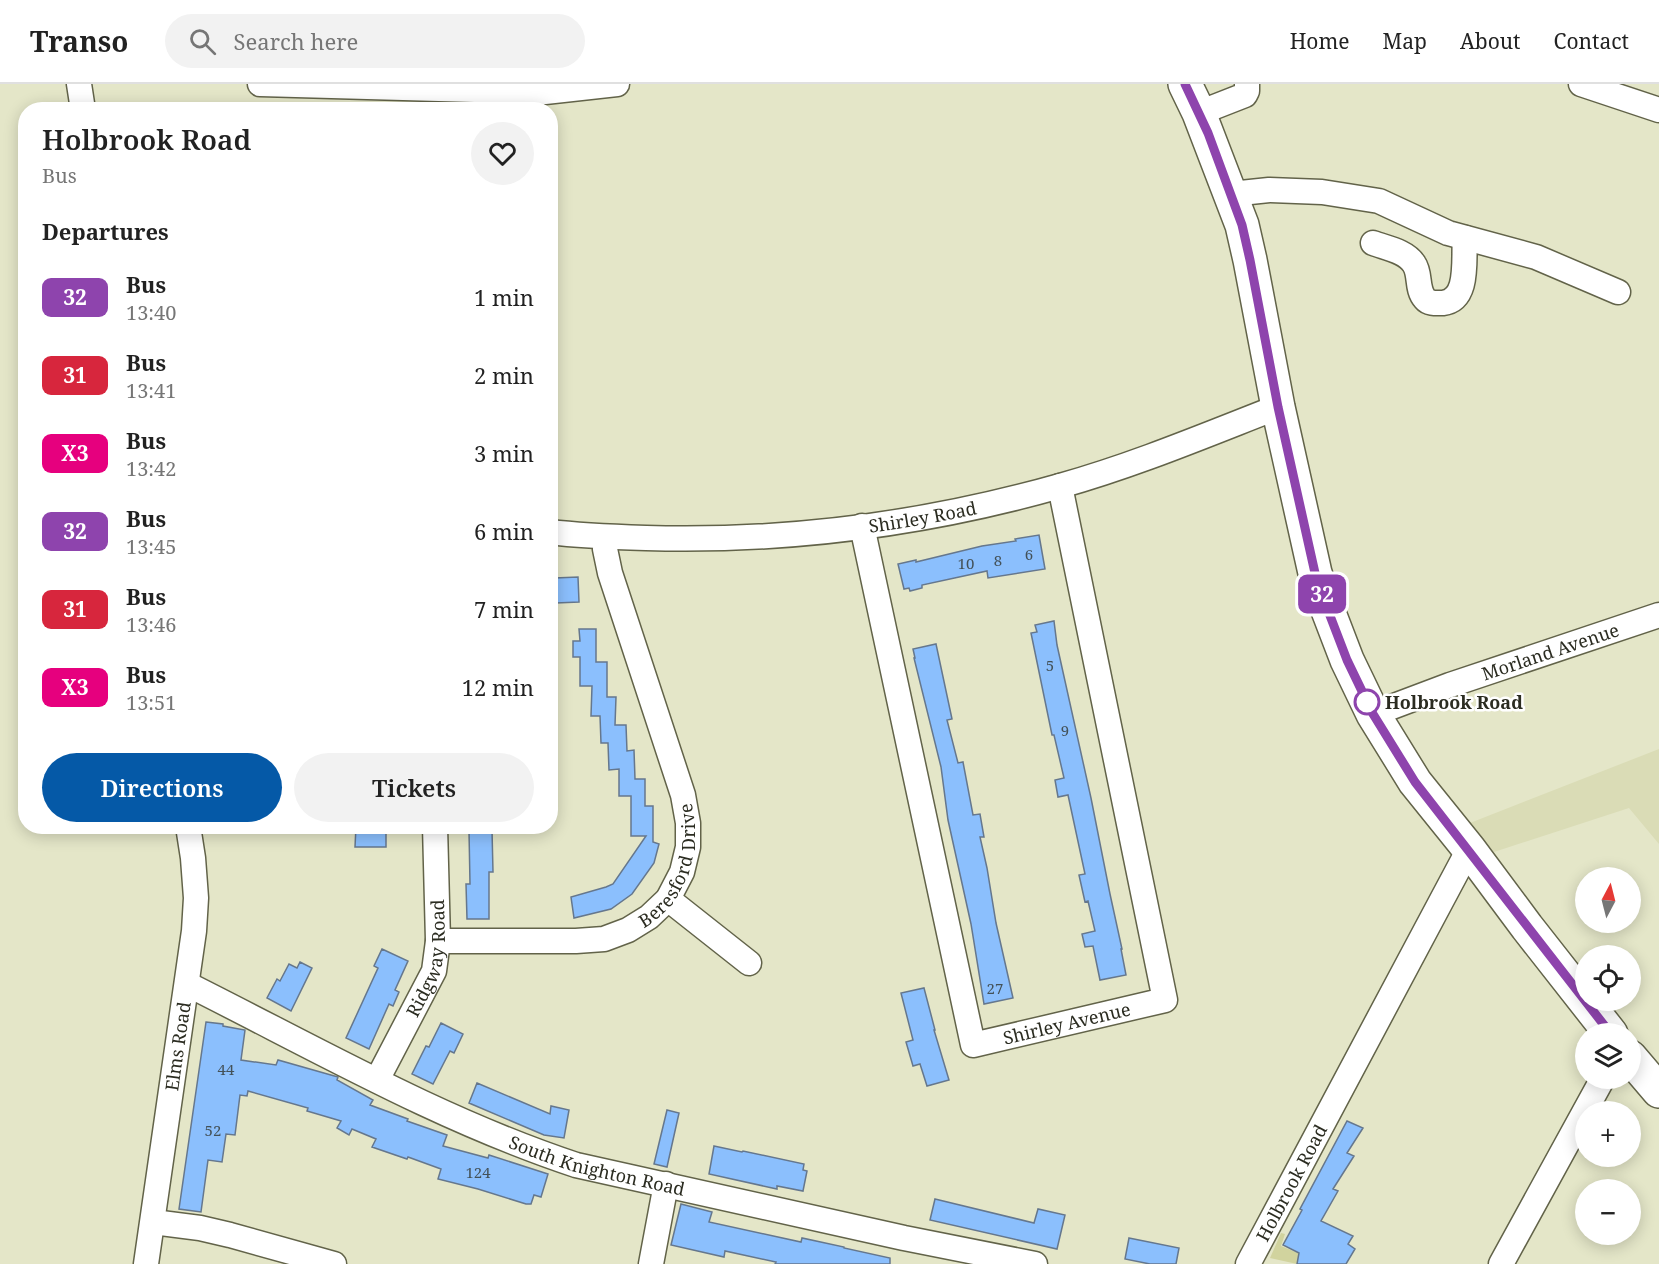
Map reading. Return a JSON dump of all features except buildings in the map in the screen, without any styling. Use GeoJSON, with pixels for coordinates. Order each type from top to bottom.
{"type":"FeatureCollection","features":[{"type":"Feature","properties":{"kind":"highway"},"geometry":{"type":"LineString","coordinates":[[1185,84],[1199,113],[1242,225],[1278,407],[1315,573],[1347,660],[1373,714],[1415,782],[1602,1023]]}},
{"type":"Feature","properties":{"kind":"highway"},"geometry":{"type":"LineString","coordinates":[[1641,1070],[1659,1091]]}},
{"type":"Feature","properties":{"kind":"street"},"geometry":{"type":"LineString","coordinates":[[79,84],[82,102]]}},
{"type":"Feature","properties":{"kind":"street"},"geometry":{"type":"LineString","coordinates":[[260,84],[544,88],[617,84]]}},
{"type":"Feature","properties":{"kind":"street"},"geometry":{"type":"LineString","coordinates":[[1199,113],[1245,95],[1247,84]]}},
{"type":"Feature","properties":{"kind":"street"},"geometry":{"type":"LineString","coordinates":[[1581,84],[1659,110]]}},
{"type":"Feature","properties":{"kind":"street"},"geometry":{"type":"LineString","coordinates":[[1231,194],[1269,190],[1322,192],[1365,198],[1386,204],[1436,228],[1536,257],[1618,292]]}},
{"type":"Feature","properties":{"kind":"street"},"geometry":{"type":"LineString","coordinates":[[1373,243],[1407,256],[1415,264],[1419,288],[1424,299],[1440,303],[1452,300],[1460,292],[1465,238]]}},
{"type":"Feature","properties":{"kind":"street","name":"Shirley Road"},"geometry":{"type":"LineString","coordinates":[[558,533],[606,537],[734,538],[813,532],[963,510],[1060,486],[1138,461],[1278,407]]}},
{"type":"Feature","properties":{"kind":"street","name":"Shirley Avenue"},"geometry":{"type":"LineString","coordinates":[[862,526],[973,1045],[1165,1000],[1060,486]]}},
{"type":"Feature","properties":{"kind":"street","name":"Beresford Drive"},"geometry":{"type":"LineString","coordinates":[[438,941],[604,939],[628,930],[649,917],[668,899],[682,872],[688,847],[688,823],[683,795],[610,573],[605,549],[606,537]]}},
{"type":"Feature","properties":{"kind":"street","name":"Morland Avenue"},"geometry":{"type":"LineString","coordinates":[[1373,714],[1450,685],[1659,615]]}},
{"type":"Feature","properties":{"kind":"street","name":"Elms Road"},"geometry":{"type":"LineString","coordinates":[[146,1264],[194,931],[196,898],[189,834]]}},
{"type":"Feature","properties":{"kind":"street","name":"Ridgway Road"},"geometry":{"type":"LineString","coordinates":[[377,1080],[434,971],[438,941],[435,834]]}},
{"type":"Feature","properties":{"kind":"street","name":"Holbrook Road"},"geometry":{"type":"LineString","coordinates":[[1248,1264],[1469,849]]}},
{"type":"Feature","properties":{"kind":"street"},"geometry":{"type":"LineString","coordinates":[[668,899],[749,963]]}},
{"type":"Feature","properties":{"kind":"street","name":"South Knighton Road"},"geometry":{"type":"LineString","coordinates":[[188,984],[456,1119],[536,1152],[576,1165],[904,1238],[1035,1264]]}},
{"type":"Feature","properties":{"kind":"street"},"geometry":{"type":"LineString","coordinates":[[1501,1264],[1597,1089]]}},
{"type":"Feature","properties":{"kind":"street"},"geometry":{"type":"LineString","coordinates":[[651,1264],[666,1184]]}},
{"type":"Feature","properties":{"kind":"street"},"geometry":{"type":"LineString","coordinates":[[153,1222],[200,1228],[334,1264]]}},
{"type":"Feature","properties":{"kind":"shaded area"},"geometry":{"type":"Polygon","coordinates":[[[1659,749],[1659,844],[1629,808],[1494,852],[1470,823],[1659,749]]]}},
{"type":"Feature","properties":{"kind":"shaded area"},"geometry":{"type":"Polygon","coordinates":[[[1281,1233],[1285,1234],[1281,1246],[1298,1253],[1303,1245],[1297,1264],[1270,1258],[1281,1233]]]}},
{"type":"Feature","properties":{"kind":"bus line","name":"32"},"geometry":{"type":"LineString","coordinates":[[1185,84],[1208,133],[1242,225],[1278,407],[1315,573],[1347,660],[1373,714],[1415,782],[1602,1023]]}},
{"type":"Feature","properties":{"kind":"place","name":"Holbrook Road"},"geometry":{"type":"Point","coordinates":[1367,702]}}]}
